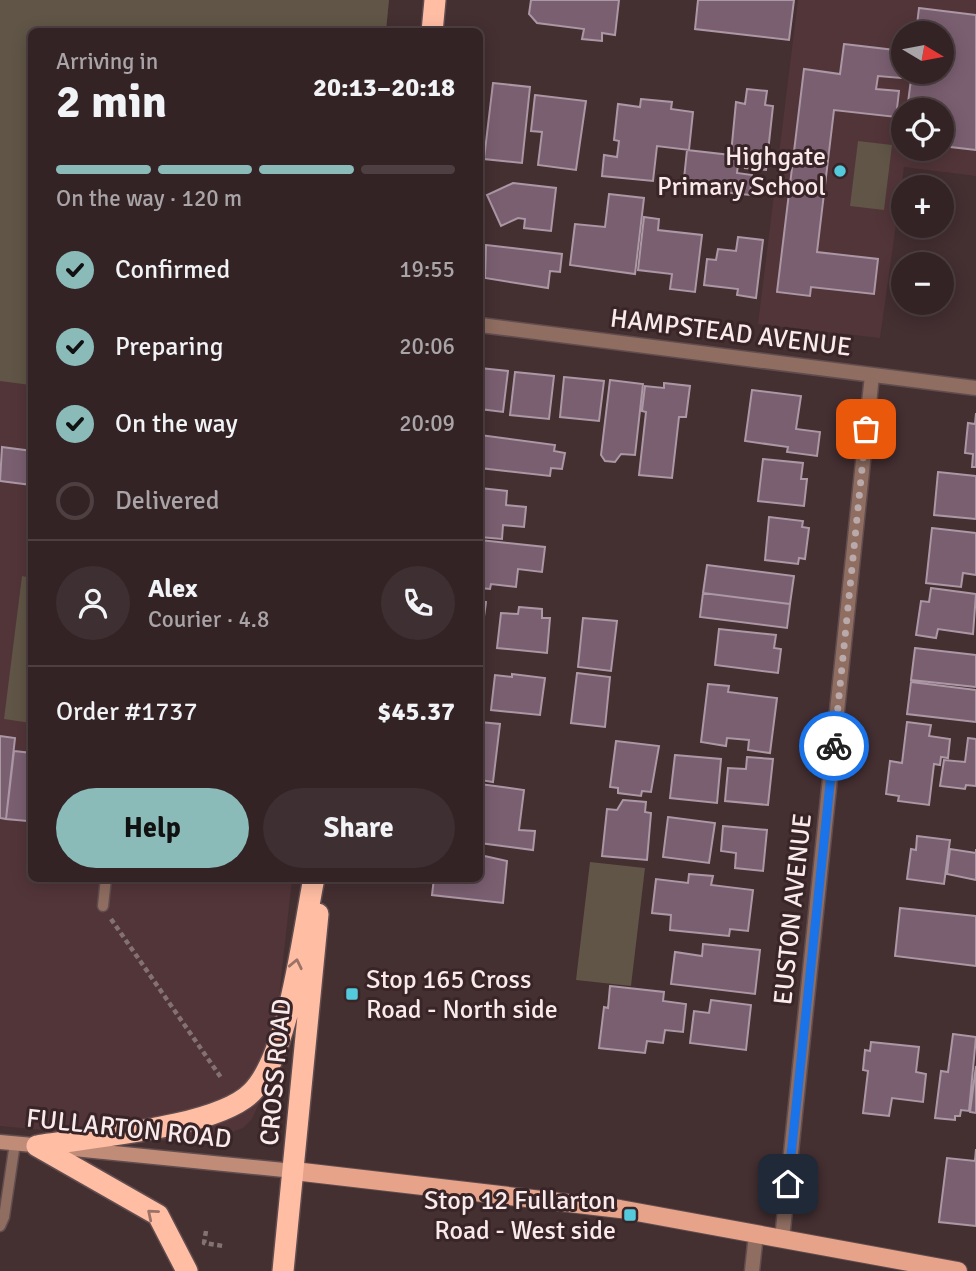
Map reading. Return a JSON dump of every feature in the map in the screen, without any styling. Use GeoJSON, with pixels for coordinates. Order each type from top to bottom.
{"type":"FeatureCollection","features":[{"type":"Feature","properties":{"kind":"highway"},"geometry":{"type":"LineString","coordinates":[[432,28],[435,0]]}},
{"type":"Feature","properties":{"kind":"highway"},"geometry":{"type":"LineString","coordinates":[[37,1146],[196,1119],[234,1106],[253,1092],[269,1067],[283,1029],[313,882]]}},
{"type":"Feature","properties":{"kind":"highway","name":"CROSS ROAD"},"geometry":{"type":"LineString","coordinates":[[283,1271],[322,882]]}},
{"type":"Feature","properties":{"kind":"highway"},"geometry":{"type":"LineString","coordinates":[[37,1146],[158,1215],[187,1271]]}},
{"type":"Feature","properties":{"kind":"main road","name":"FULLARTON ROAD"},"geometry":{"type":"LineString","coordinates":[[8,1142],[294,1171],[621,1209],[958,1271]]}},
{"type":"Feature","properties":{"kind":"street","name":"HAMPSTEAD AVENUE"},"geometry":{"type":"LineString","coordinates":[[483,325],[976,388]]}},
{"type":"Feature","properties":{"kind":"street","name":"EUSTON AVENUE"},"geometry":{"type":"LineString","coordinates":[[782,1239],[872,375]]}},
{"type":"Feature","properties":{"kind":"street"},"geometry":{"type":"LineString","coordinates":[[752,1271],[756,1234]]}},
{"type":"Feature","properties":{"kind":"lane"},"geometry":{"type":"LineString","coordinates":[[103,906],[106,882]]}},
{"type":"Feature","properties":{"kind":"lane"},"geometry":{"type":"LineString","coordinates":[[0,1226],[4,1217],[8,1142]]}},
{"type":"Feature","properties":{"kind":"path"},"geometry":{"type":"LineString","coordinates":[[103,906],[222,1079]]}},
{"type":"Feature","properties":{"kind":"path"},"geometry":{"type":"LineString","coordinates":[[206,1231],[204,1243],[223,1246]]}},
{"type":"Feature","properties":{"kind":"shaded area"},"geometry":{"type":"Polygon","coordinates":[[[0,0],[389,0],[386,28],[28,28],[28,882],[292,882],[270,1079],[252,1119],[243,1128],[199,1144],[0,1126],[0,0]]]}},
{"type":"Feature","properties":{"kind":"shaded area"},"geometry":{"type":"Polygon","coordinates":[[[0,0],[389,0],[386,28],[28,28],[28,385],[0,381],[0,0]]]}},
{"type":"Feature","properties":{"kind":"shaded area","name":"Highgate Primary School"},"geometry":{"type":"Polygon","coordinates":[[[798,0],[976,0],[976,176],[904,167],[903,175],[891,175],[891,238],[894,238],[880,338],[758,324],[798,0]]]}},
{"type":"Feature","properties":{"kind":"shaded area"},"geometry":{"type":"Polygon","coordinates":[[[858,141],[891,145],[884,210],[850,206],[858,141]]]}},
{"type":"Feature","properties":{"kind":"shaded area"},"geometry":{"type":"Polygon","coordinates":[[[22,576],[28,577],[28,723],[4,719],[22,576]]]}},
{"type":"Feature","properties":{"kind":"shaded area"},"geometry":{"type":"Polygon","coordinates":[[[590,862],[645,868],[631,986],[576,980],[590,862]]]}},
{"type":"Feature","properties":{"kind":"building"},"geometry":{"type":"Polygon","coordinates":[[[531,0],[619,0],[615,35],[602,33],[602,41],[582,39],[584,29],[537,23],[529,14],[531,0]]]}},
{"type":"Feature","properties":{"kind":"building"},"geometry":{"type":"Polygon","coordinates":[[[698,0],[794,0],[789,40],[695,29],[698,0]]]}},
{"type":"Feature","properties":{"kind":"building"},"geometry":{"type":"Polygon","coordinates":[[[919,8],[976,15],[976,150],[954,147],[954,98],[909,98],[910,84],[954,84],[954,21],[917,21],[919,8]]]}},
{"type":"Feature","properties":{"kind":"building"},"geometry":{"type":"Polygon","coordinates":[[[844,44],[891,50],[891,77],[878,76],[876,89],[899,91],[898,98],[891,98],[891,116],[834,110],[817,252],[878,259],[874,294],[811,287],[810,296],[777,292],[804,69],[840,74],[844,44]]]}},
{"type":"Feature","properties":{"kind":"building"},"geometry":{"type":"Polygon","coordinates":[[[493,83],[530,87],[522,163],[484,159],[493,83]]]}},
{"type":"Feature","properties":{"kind":"building"},"geometry":{"type":"Polygon","coordinates":[[[747,89],[767,91],[765,105],[773,106],[766,170],[745,168],[747,155],[731,154],[736,102],[745,104],[747,89]]]}},
{"type":"Feature","properties":{"kind":"building"},"geometry":{"type":"Polygon","coordinates":[[[535,95],[586,101],[576,170],[538,165],[542,132],[531,131],[535,95]]]}},
{"type":"Feature","properties":{"kind":"building"},"geometry":{"type":"Polygon","coordinates":[[[641,99],[672,102],[671,109],[693,112],[689,150],[657,146],[653,181],[602,176],[604,155],[617,157],[619,141],[614,140],[618,104],[640,107],[641,99]]]}},
{"type":"Feature","properties":{"kind":"building"},"geometry":{"type":"Polygon","coordinates":[[[687,150],[739,156],[737,173],[752,175],[750,195],[683,188],[687,150]]]}},
{"type":"Feature","properties":{"kind":"building"},"geometry":{"type":"Polygon","coordinates":[[[513,183],[556,188],[551,231],[524,228],[525,219],[518,218],[501,226],[487,195],[513,183]]]}},
{"type":"Feature","properties":{"kind":"building"},"geometry":{"type":"Polygon","coordinates":[[[609,194],[644,198],[635,274],[570,265],[575,224],[605,227],[609,194]]]}},
{"type":"Feature","properties":{"kind":"building"},"geometry":{"type":"Polygon","coordinates":[[[644,217],[659,219],[658,230],[702,235],[695,292],[670,289],[672,274],[638,270],[644,217]]]}},
{"type":"Feature","properties":{"kind":"building"},"geometry":{"type":"Polygon","coordinates":[[[738,237],[763,240],[756,298],[737,295],[738,289],[704,285],[707,259],[716,260],[718,249],[736,251],[738,237]]]}},
{"type":"Feature","properties":{"kind":"building"},"geometry":{"type":"Polygon","coordinates":[[[486,245],[562,254],[560,272],[550,271],[548,288],[485,278],[486,245]]]}},
{"type":"Feature","properties":{"kind":"building"},"geometry":{"type":"Polygon","coordinates":[[[483,368],[508,371],[503,412],[483,409],[483,368]]]}},
{"type":"Feature","properties":{"kind":"building"},"geometry":{"type":"Polygon","coordinates":[[[515,372],[554,376],[549,419],[510,415],[515,372]]]}},
{"type":"Feature","properties":{"kind":"building"},"geometry":{"type":"Polygon","coordinates":[[[564,377],[604,381],[599,421],[560,417],[564,377]]]}},
{"type":"Feature","properties":{"kind":"building"},"geometry":{"type":"Polygon","coordinates":[[[610,380],[643,384],[635,455],[621,454],[615,462],[605,461],[601,455],[610,380]]]}},
{"type":"Feature","properties":{"kind":"building"},"geometry":{"type":"Polygon","coordinates":[[[664,383],[690,386],[686,417],[679,417],[672,478],[639,475],[646,412],[642,411],[645,386],[664,388],[664,383]]]}},
{"type":"Feature","properties":{"kind":"building"},"geometry":{"type":"Polygon","coordinates":[[[752,390],[801,396],[796,429],[820,432],[817,456],[787,452],[788,447],[745,441],[752,390]]]}},
{"type":"Feature","properties":{"kind":"building"},"geometry":{"type":"Polygon","coordinates":[[[976,413],[976,467],[972,467],[973,454],[965,453],[968,423],[975,424],[976,413]]]}},
{"type":"Feature","properties":{"kind":"building"},"geometry":{"type":"Polygon","coordinates":[[[483,435],[555,445],[554,451],[565,453],[562,469],[551,468],[550,476],[483,468],[483,435]]]}},
{"type":"Feature","properties":{"kind":"building"},"geometry":{"type":"Polygon","coordinates":[[[2,447],[28,450],[28,484],[0,481],[2,447]]]}},
{"type":"Feature","properties":{"kind":"building"},"geometry":{"type":"Polygon","coordinates":[[[763,459],[803,463],[801,479],[807,479],[804,506],[758,501],[763,459]]]}},
{"type":"Feature","properties":{"kind":"building"},"geometry":{"type":"Polygon","coordinates":[[[938,472],[976,476],[976,519],[934,515],[938,472]]]}},
{"type":"Feature","properties":{"kind":"building"},"geometry":{"type":"Polygon","coordinates":[[[483,488],[507,491],[506,505],[526,507],[524,527],[503,525],[502,539],[483,537],[483,488]]]}},
{"type":"Feature","properties":{"kind":"building"},"geometry":{"type":"Polygon","coordinates":[[[769,517],[803,521],[802,527],[809,528],[805,559],[799,558],[798,564],[765,560],[769,517]]]}},
{"type":"Feature","properties":{"kind":"building"},"geometry":{"type":"Polygon","coordinates":[[[932,528],[976,533],[976,575],[963,573],[961,587],[926,583],[932,528]]]}},
{"type":"Feature","properties":{"kind":"building"},"geometry":{"type":"Polygon","coordinates":[[[483,540],[545,547],[542,572],[518,569],[516,587],[491,584],[490,589],[483,588],[483,540]]]}},
{"type":"Feature","properties":{"kind":"building"},"geometry":{"type":"Polygon","coordinates":[[[707,565],[794,576],[790,604],[703,593],[707,565]]]}},
{"type":"Feature","properties":{"kind":"building"},"geometry":{"type":"Polygon","coordinates":[[[931,588],[976,594],[973,634],[938,629],[936,638],[916,635],[921,601],[929,602],[931,588]]]}},
{"type":"Feature","properties":{"kind":"building"},"geometry":{"type":"Polygon","coordinates":[[[703,593],[790,604],[787,628],[700,617],[703,593]]]}},
{"type":"Feature","properties":{"kind":"building"},"geometry":{"type":"Polygon","coordinates":[[[483,602],[486,602],[483,624],[483,602]]]}},
{"type":"Feature","properties":{"kind":"building"},"geometry":{"type":"Polygon","coordinates":[[[519,607],[542,609],[542,618],[550,618],[547,653],[497,648],[501,613],[518,614],[519,607]]]}},
{"type":"Feature","properties":{"kind":"building"},"geometry":{"type":"Polygon","coordinates":[[[583,618],[617,621],[611,671],[578,667],[583,618]]]}},
{"type":"Feature","properties":{"kind":"building"},"geometry":{"type":"Polygon","coordinates":[[[719,629],[776,635],[774,648],[781,649],[778,673],[715,665],[719,629]]]}},
{"type":"Feature","properties":{"kind":"building"},"geometry":{"type":"Polygon","coordinates":[[[915,648],[976,655],[976,687],[911,680],[915,648]]]}},
{"type":"Feature","properties":{"kind":"building"},"geometry":{"type":"Polygon","coordinates":[[[577,673],[610,677],[605,727],[571,723],[577,673]]]}},
{"type":"Feature","properties":{"kind":"building"},"geometry":{"type":"Polygon","coordinates":[[[512,674],[545,678],[540,715],[491,710],[495,675],[512,677],[512,674]]]}},
{"type":"Feature","properties":{"kind":"building"},"geometry":{"type":"Polygon","coordinates":[[[911,682],[976,690],[976,722],[907,714],[911,682]]]}},
{"type":"Feature","properties":{"kind":"building"},"geometry":{"type":"Polygon","coordinates":[[[708,684],[729,686],[728,692],[777,698],[770,753],[748,750],[749,740],[727,738],[726,746],[701,742],[708,684]]]}},
{"type":"Feature","properties":{"kind":"building"},"geometry":{"type":"Polygon","coordinates":[[[483,722],[500,724],[493,782],[483,780],[483,722]]]}},
{"type":"Feature","properties":{"kind":"building"},"geometry":{"type":"Polygon","coordinates":[[[907,722],[931,725],[929,736],[950,739],[948,758],[941,757],[940,765],[934,764],[929,805],[898,801],[899,796],[886,794],[890,761],[902,763],[907,722]]]}},
{"type":"Feature","properties":{"kind":"building"},"geometry":{"type":"Polygon","coordinates":[[[0,736],[15,738],[6,819],[0,818],[0,736]]]}},
{"type":"Feature","properties":{"kind":"building"},"geometry":{"type":"Polygon","coordinates":[[[968,738],[976,739],[976,786],[966,785],[965,789],[940,786],[944,760],[965,762],[968,738]]]}},
{"type":"Feature","properties":{"kind":"building"},"geometry":{"type":"Polygon","coordinates":[[[616,741],[659,746],[651,792],[642,791],[641,796],[618,793],[618,788],[610,787],[616,741]]]}},
{"type":"Feature","properties":{"kind":"building"},"geometry":{"type":"Polygon","coordinates":[[[14,751],[28,753],[27,821],[6,819],[14,751]]]}},
{"type":"Feature","properties":{"kind":"building"},"geometry":{"type":"Polygon","coordinates":[[[675,755],[721,759],[717,803],[670,798],[675,755]]]}},
{"type":"Feature","properties":{"kind":"building"},"geometry":{"type":"Polygon","coordinates":[[[747,757],[773,759],[768,805],[725,801],[728,768],[746,769],[747,757]]]}},
{"type":"Feature","properties":{"kind":"building"},"geometry":{"type":"Polygon","coordinates":[[[483,784],[524,790],[519,830],[535,831],[533,850],[483,843],[483,784]]]}},
{"type":"Feature","properties":{"kind":"building"},"geometry":{"type":"Polygon","coordinates":[[[623,800],[646,802],[645,812],[651,813],[647,860],[602,856],[607,809],[617,810],[623,800]]]}},
{"type":"Feature","properties":{"kind":"building"},"geometry":{"type":"Polygon","coordinates":[[[668,817],[715,823],[709,863],[663,857],[668,817]]]}},
{"type":"Feature","properties":{"kind":"building"},"geometry":{"type":"Polygon","coordinates":[[[723,826],[767,830],[763,871],[735,868],[736,853],[721,851],[723,826]]]}},
{"type":"Feature","properties":{"kind":"building"},"geometry":{"type":"Polygon","coordinates":[[[917,836],[950,840],[944,884],[907,879],[911,849],[916,850],[917,836]]]}},
{"type":"Feature","properties":{"kind":"building"},"geometry":{"type":"Polygon","coordinates":[[[950,849],[976,853],[976,880],[947,874],[950,849]]]}},
{"type":"Feature","properties":{"kind":"building"},"geometry":{"type":"Polygon","coordinates":[[[483,856],[507,861],[503,903],[432,895],[434,882],[483,882],[483,856]]]}},
{"type":"Feature","properties":{"kind":"building"},"geometry":{"type":"Polygon","coordinates":[[[689,874],[713,876],[711,885],[753,890],[748,931],[730,929],[729,936],[670,930],[671,915],[652,913],[656,879],[688,883],[689,874]]]}},
{"type":"Feature","properties":{"kind":"building"},"geometry":{"type":"Polygon","coordinates":[[[900,908],[976,916],[976,966],[895,956],[900,908]]]}},
{"type":"Feature","properties":{"kind":"building"},"geometry":{"type":"Polygon","coordinates":[[[703,944],[760,950],[755,994],[671,984],[675,952],[702,956],[703,944]]]}},
{"type":"Feature","properties":{"kind":"building"},"geometry":{"type":"Polygon","coordinates":[[[610,986],[664,992],[663,1001],[686,1004],[683,1032],[665,1030],[663,1043],[647,1041],[645,1053],[599,1048],[604,1007],[608,1008],[610,986]]]}},
{"type":"Feature","properties":{"kind":"building"},"geometry":{"type":"Polygon","coordinates":[[[711,1000],[751,1005],[746,1050],[690,1043],[694,1011],[709,1013],[711,1000]]]}},
{"type":"Feature","properties":{"kind":"building"},"geometry":{"type":"Polygon","coordinates":[[[953,1034],[976,1037],[969,1111],[961,1110],[960,1116],[955,1116],[955,1120],[935,1118],[941,1071],[948,1072],[953,1034]]]}},
{"type":"Feature","properties":{"kind":"building"},"geometry":{"type":"Polygon","coordinates":[[[871,1042],[919,1047],[916,1072],[926,1074],[923,1102],[892,1098],[889,1116],[863,1113],[868,1071],[863,1070],[865,1050],[870,1051],[871,1042]]]}},
{"type":"Feature","properties":{"kind":"building"},"geometry":{"type":"Polygon","coordinates":[[[976,1066],[976,1113],[970,1112],[976,1066]]]}},
{"type":"Feature","properties":{"kind":"building"},"geometry":{"type":"Polygon","coordinates":[[[976,1149],[976,1226],[939,1222],[947,1158],[975,1161],[976,1149]]]}},
{"type":"Feature","properties":{"kind":"way so far"},"geometry":{"type":"LineString","coordinates":[[834,746],[866,429]]}},
{"type":"Feature","properties":{"kind":"place","name":"Highgate Primary School"},"geometry":{"type":"Point","coordinates":[840,171]}},
{"type":"Feature","properties":{"kind":"place","name":"Stop 165 Cross Road - North side"},"geometry":{"type":"Point","coordinates":[352,994]}},
{"type":"Feature","properties":{"kind":"place","name":"Stop 12 Fullarton Road - West side"},"geometry":{"type":"Point","coordinates":[630,1215]}},
{"type":"Feature","properties":{"kind":"route"},"geometry":{"type":"LineString","coordinates":[[788,1184],[834,746]]}}]}
